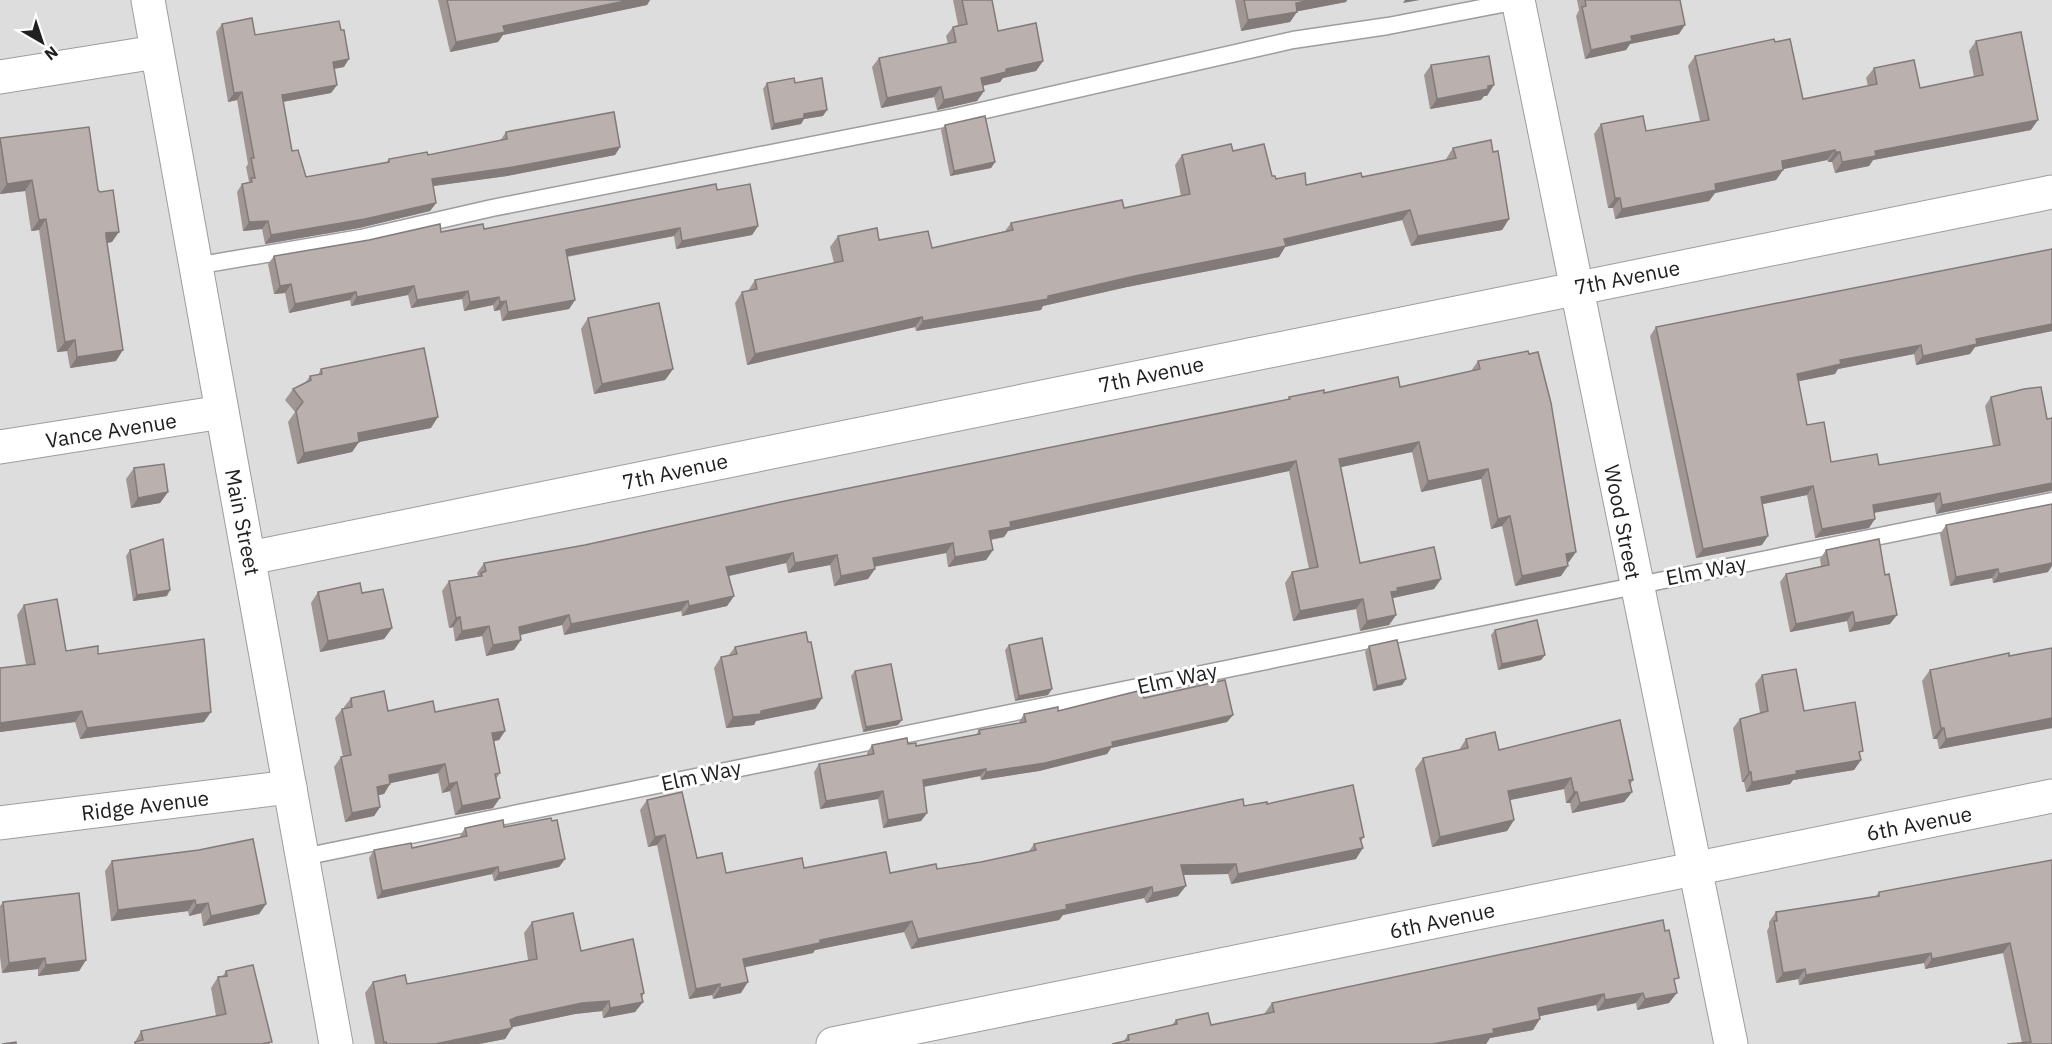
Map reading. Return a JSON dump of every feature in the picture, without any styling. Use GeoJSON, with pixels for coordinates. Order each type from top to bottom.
{"type":"FeatureCollection","features":[{"type":"Feature","properties":{"kind":"street","name":"Main Street"},"geometry":{"type":"LineString","coordinates":[[148,0],[336,1044]]}},
{"type":"Feature","properties":{"kind":"street","name":"Wood Street"},"geometry":{"type":"LineString","coordinates":[[1520,0],[1635,584],[1731,1044]]}},
{"type":"Feature","properties":{"kind":"street"},"geometry":{"type":"LineString","coordinates":[[0,77],[156,51]]}},
{"type":"Feature","properties":{"kind":"street","name":"7th Avenue"},"geometry":{"type":"LineString","coordinates":[[250,558],[1575,287],[2052,192]]}},
{"type":"Feature","properties":{"kind":"street","name":"Vance Avenue"},"geometry":{"type":"LineString","coordinates":[[0,447],[222,412]]}},
{"type":"Feature","properties":{"kind":"street","name":"Ridge Avenue"},"geometry":{"type":"LineString","coordinates":[[0,823],[290,787]]}},
{"type":"Feature","properties":{"kind":"street","name":"6th Avenue"},"geometry":{"type":"LineString","coordinates":[[833,1044],[2052,796]]}},
{"type":"Feature","properties":{"kind":"lane"},"geometry":{"type":"LineString","coordinates":[[195,266],[361,238],[492,208],[959,116],[1293,40],[1388,26],[1520,0]]}},
{"type":"Feature","properties":{"kind":"lane","name":"Elm Way"},"geometry":{"type":"LineString","coordinates":[[303,857],[1635,584],[2052,501]]}},
{"type":"Feature","properties":{"kind":"shaded area"},"geometry":{"type":"Polygon","coordinates":[[[0,0],[2052,0],[2052,1044],[0,1044],[0,0]]]}},
{"type":"Feature","properties":{"kind":"building"},"geometry":{"type":"Polygon","coordinates":[[[447,0],[630,0],[503,26],[505,32],[456,42],[447,0]]]}},
{"type":"Feature","properties":{"kind":"building"},"geometry":{"type":"Polygon","coordinates":[[[962,0],[992,0],[998,31],[1036,23],[1043,61],[1006,69],[1006,72],[981,78],[984,91],[944,100],[941,87],[887,98],[879,58],[956,42],[953,27],[967,24],[962,0]]]}},
{"type":"Feature","properties":{"kind":"building"},"geometry":{"type":"Polygon","coordinates":[[[1244,0],[1311,0],[1296,3],[1297,12],[1248,20],[1244,0]]]}},
{"type":"Feature","properties":{"kind":"building"},"geometry":{"type":"Polygon","coordinates":[[[1585,0],[1680,0],[1685,25],[1631,36],[1632,41],[1591,50],[1582,7],[1586,6],[1585,0]]]}},
{"type":"Feature","properties":{"kind":"building"},"geometry":{"type":"Polygon","coordinates":[[[252,18],[255,35],[339,21],[341,30],[344,30],[349,59],[333,62],[337,85],[282,95],[292,151],[298,150],[306,177],[389,162],[389,159],[427,152],[428,155],[507,139],[506,132],[614,112],[620,147],[432,179],[436,203],[365,219],[271,235],[268,221],[249,222],[242,184],[252,182],[251,178],[255,178],[251,158],[254,158],[242,92],[234,93],[222,24],[252,18]]]}},
{"type":"Feature","properties":{"kind":"building"},"geometry":{"type":"Polygon","coordinates":[[[2021,32],[2038,120],[1875,151],[1876,156],[1842,162],[1840,152],[1835,152],[1835,150],[1782,161],[1783,170],[1715,184],[1716,190],[1622,209],[1620,198],[1615,198],[1601,124],[1643,116],[1646,131],[1709,120],[1695,56],[1774,39],[1775,42],[1790,39],[1803,99],[1877,84],[1874,68],[1914,60],[1920,88],[1983,75],[1976,41],[2021,32]]]}},
{"type":"Feature","properties":{"kind":"building"},"geometry":{"type":"Polygon","coordinates":[[[1489,56],[1494,85],[1488,86],[1488,89],[1437,99],[1431,65],[1489,56]]]}},
{"type":"Feature","properties":{"kind":"building"},"geometry":{"type":"Polygon","coordinates":[[[794,78],[795,83],[822,78],[827,110],[804,114],[804,118],[774,124],[767,83],[794,78]]]}},
{"type":"Feature","properties":{"kind":"building"},"geometry":{"type":"Polygon","coordinates":[[[985,116],[995,162],[954,171],[945,125],[985,116]]]}},
{"type":"Feature","properties":{"kind":"building"},"geometry":{"type":"Polygon","coordinates":[[[89,127],[98,190],[100,192],[113,190],[119,232],[106,233],[106,236],[123,350],[77,357],[75,340],[65,342],[46,219],[39,220],[32,180],[7,184],[0,138],[89,127]]]}},
{"type":"Feature","properties":{"kind":"building"},"geometry":{"type":"Polygon","coordinates":[[[1491,140],[1493,152],[1498,151],[1509,219],[1418,236],[1410,210],[1284,239],[1286,246],[1135,276],[1048,296],[1048,299],[923,321],[922,317],[755,354],[742,292],[757,289],[755,280],[843,261],[838,236],[877,228],[879,240],[928,231],[932,248],[1013,230],[1011,223],[1122,200],[1124,208],[1190,194],[1182,155],[1231,144],[1233,151],[1264,144],[1272,176],[1276,179],[1305,173],[1306,185],[1361,173],[1362,177],[1456,158],[1453,148],[1491,140]]]}},
{"type":"Feature","properties":{"kind":"building"},"geometry":{"type":"Polygon","coordinates":[[[716,184],[717,190],[750,184],[758,226],[682,241],[680,228],[566,250],[575,300],[508,312],[506,301],[500,302],[499,297],[470,302],[468,291],[417,300],[414,286],[357,297],[356,292],[295,304],[291,284],[280,286],[274,256],[369,240],[440,224],[441,232],[483,224],[484,229],[716,184]]]}},
{"type":"Feature","properties":{"kind":"building"},"geometry":{"type":"Polygon","coordinates":[[[2052,249],[2052,324],[1976,339],[1977,344],[1923,356],[1921,345],[1840,360],[1841,364],[1797,374],[1807,425],[1824,422],[1831,462],[1877,454],[1879,465],[2000,445],[1991,397],[2041,387],[2047,419],[2052,418],[2052,483],[1942,505],[1940,493],[1873,505],[1875,519],[1822,529],[1813,486],[1761,497],[1768,536],[1703,549],[1656,327],[2052,249]]]}},
{"type":"Feature","properties":{"kind":"building"},"geometry":{"type":"Polygon","coordinates":[[[659,303],[673,369],[602,384],[588,318],[659,303]]]}},
{"type":"Feature","properties":{"kind":"building"},"geometry":{"type":"Polygon","coordinates":[[[424,348],[438,417],[358,433],[359,442],[304,453],[296,411],[303,402],[293,389],[311,380],[310,376],[322,374],[321,369],[424,348]]]}},
{"type":"Feature","properties":{"kind":"building"},"geometry":{"type":"Polygon","coordinates":[[[1528,351],[1529,354],[1538,352],[1551,403],[1576,552],[1566,554],[1568,566],[1522,576],[1510,516],[1498,519],[1488,469],[1428,481],[1419,442],[1339,459],[1360,563],[1434,547],[1441,579],[1397,588],[1398,591],[1391,592],[1396,615],[1367,621],[1363,599],[1300,611],[1292,572],[1318,567],[1296,461],[1010,522],[1011,527],[989,531],[993,550],[955,557],[953,543],[873,558],[875,569],[841,576],[837,555],[795,563],[793,553],[726,567],[734,596],[689,606],[688,601],[571,624],[569,615],[519,627],[521,640],[493,645],[489,626],[462,631],[460,617],[456,618],[449,581],[482,576],[481,573],[486,571],[484,563],[585,545],[785,501],[1290,399],[1289,397],[1324,390],[1324,393],[1398,377],[1400,387],[1480,369],[1478,361],[1528,351]]]}},
{"type":"Feature","properties":{"kind":"building"},"geometry":{"type":"Polygon","coordinates":[[[164,464],[168,492],[138,498],[134,468],[164,464]]]}},
{"type":"Feature","properties":{"kind":"building"},"geometry":{"type":"Polygon","coordinates":[[[2052,504],[2052,563],[1999,574],[1998,569],[1956,577],[1946,525],[2052,504]]]}},
{"type":"Feature","properties":{"kind":"building"},"geometry":{"type":"Polygon","coordinates":[[[163,539],[170,590],[137,595],[130,550],[163,539]]]}},
{"type":"Feature","properties":{"kind":"building"},"geometry":{"type":"Polygon","coordinates":[[[1879,539],[1885,575],[1889,574],[1897,615],[1855,623],[1853,612],[1796,624],[1786,574],[1829,565],[1826,550],[1879,539]]]}},
{"type":"Feature","properties":{"kind":"building"},"geometry":{"type":"Polygon","coordinates":[[[360,583],[362,593],[383,589],[392,628],[328,641],[318,592],[360,583]]]}},
{"type":"Feature","properties":{"kind":"building"},"geometry":{"type":"Polygon","coordinates":[[[57,599],[66,651],[98,646],[98,654],[204,639],[211,712],[87,728],[82,711],[0,723],[0,668],[35,664],[24,605],[57,599]]]}},
{"type":"Feature","properties":{"kind":"building"},"geometry":{"type":"Polygon","coordinates":[[[1537,620],[1545,655],[1502,664],[1495,630],[1537,620]]]}},
{"type":"Feature","properties":{"kind":"building"},"geometry":{"type":"Polygon","coordinates":[[[806,632],[808,642],[811,642],[822,698],[761,711],[761,714],[733,717],[721,657],[737,654],[735,647],[806,632]]]}},
{"type":"Feature","properties":{"kind":"building"},"geometry":{"type":"Polygon","coordinates":[[[1042,638],[1052,689],[1019,696],[1009,645],[1042,638]]]}},
{"type":"Feature","properties":{"kind":"building"},"geometry":{"type":"Polygon","coordinates":[[[1397,640],[1406,679],[1377,686],[1369,646],[1397,640]]]}},
{"type":"Feature","properties":{"kind":"building"},"geometry":{"type":"Polygon","coordinates":[[[2052,648],[2052,718],[1946,739],[1944,728],[1941,728],[1930,670],[2009,653],[2009,656],[2052,648]]]}},
{"type":"Feature","properties":{"kind":"building"},"geometry":{"type":"Polygon","coordinates":[[[891,664],[902,720],[866,727],[855,671],[891,664]]]}},
{"type":"Feature","properties":{"kind":"building"},"geometry":{"type":"Polygon","coordinates":[[[1796,669],[1804,711],[1855,702],[1863,751],[1859,752],[1861,760],[1796,771],[1797,774],[1752,782],[1740,719],[1768,711],[1762,675],[1796,669]]]}},
{"type":"Feature","properties":{"kind":"building"},"geometry":{"type":"Polygon","coordinates":[[[1225,680],[1233,715],[1112,742],[1113,746],[1045,763],[986,772],[986,769],[923,780],[927,813],[888,820],[883,791],[826,801],[819,764],[874,754],[872,745],[907,738],[908,744],[916,743],[916,746],[980,734],[979,730],[1026,722],[1024,714],[1058,707],[1058,711],[1142,690],[1144,698],[1225,680]]]}},
{"type":"Feature","properties":{"kind":"building"},"geometry":{"type":"Polygon","coordinates":[[[384,691],[388,711],[433,701],[435,712],[498,699],[505,731],[492,733],[500,773],[495,774],[500,798],[462,806],[457,782],[449,784],[445,764],[389,775],[390,784],[377,787],[380,807],[352,813],[341,757],[351,755],[342,709],[352,707],[351,698],[384,691]]]}},
{"type":"Feature","properties":{"kind":"building"},"geometry":{"type":"Polygon","coordinates":[[[1620,720],[1633,780],[1629,780],[1632,792],[1580,803],[1577,792],[1574,792],[1571,778],[1508,791],[1514,820],[1440,837],[1423,758],[1468,748],[1466,739],[1495,732],[1499,750],[1620,720]]]}},
{"type":"Feature","properties":{"kind":"building"},"geometry":{"type":"Polygon","coordinates":[[[1353,785],[1364,837],[1360,838],[1363,848],[1238,874],[1236,864],[1181,865],[1186,886],[1153,893],[1152,887],[1066,905],[1067,909],[918,939],[912,921],[820,940],[820,943],[743,959],[748,982],[720,988],[720,984],[696,989],[665,835],[655,837],[647,800],[682,792],[697,858],[722,853],[726,873],[802,858],[804,868],[886,852],[890,873],[936,864],[937,869],[981,862],[1036,850],[1034,844],[1243,799],[1244,806],[1267,802],[1267,804],[1353,785]]]}},
{"type":"Feature","properties":{"kind":"building"},"geometry":{"type":"Polygon","coordinates":[[[551,818],[552,821],[557,820],[565,859],[499,873],[498,867],[382,891],[374,850],[411,843],[412,848],[467,836],[465,828],[503,820],[504,827],[551,818]]]}},
{"type":"Feature","properties":{"kind":"building"},"geometry":{"type":"Polygon","coordinates":[[[253,839],[266,904],[211,916],[208,903],[196,905],[195,900],[118,910],[112,861],[199,850],[253,839]]]}},
{"type":"Feature","properties":{"kind":"building"},"geometry":{"type":"Polygon","coordinates":[[[2052,860],[2052,1044],[2007,1044],[2031,1042],[2010,943],[1932,959],[1931,953],[1806,975],[1805,969],[1783,973],[1774,921],[1777,921],[1776,912],[1879,896],[1879,892],[2052,860]]]}},
{"type":"Feature","properties":{"kind":"building"},"geometry":{"type":"Polygon","coordinates":[[[79,893],[86,960],[46,965],[45,958],[9,963],[3,902],[79,893]]]}},
{"type":"Feature","properties":{"kind":"building"},"geometry":{"type":"Polygon","coordinates":[[[573,913],[581,951],[633,939],[644,993],[641,994],[643,1002],[610,1008],[609,1001],[582,1003],[517,1017],[510,1020],[512,1028],[435,1044],[384,1043],[373,982],[405,975],[407,984],[537,959],[532,922],[573,913]]]}},
{"type":"Feature","properties":{"kind":"building"},"geometry":{"type":"Polygon","coordinates":[[[1663,920],[1665,931],[1669,930],[1679,978],[1674,979],[1677,993],[1645,999],[1643,993],[1605,1000],[1604,994],[1538,1008],[1540,1019],[1493,1029],[1494,1033],[1432,1044],[1112,1044],[1129,1040],[1128,1035],[1177,1024],[1176,1020],[1208,1013],[1211,1025],[1274,1012],[1272,1003],[1663,920]]]}},
{"type":"Feature","properties":{"kind":"building"},"geometry":{"type":"Polygon","coordinates":[[[253,965],[272,1042],[261,1044],[135,1044],[143,1040],[141,1031],[226,1014],[218,977],[227,976],[226,971],[253,965]]]}}]}
